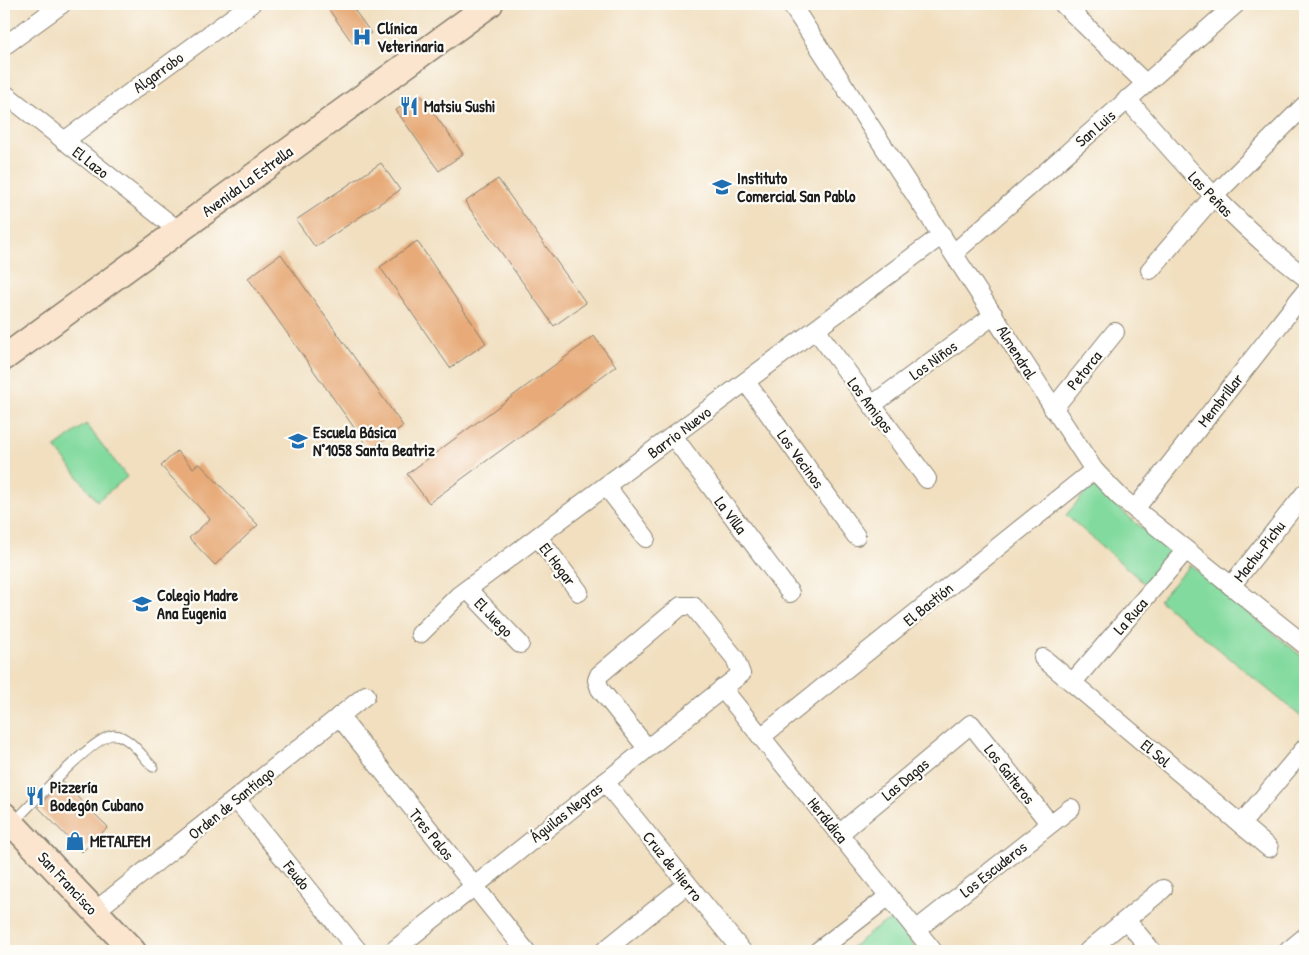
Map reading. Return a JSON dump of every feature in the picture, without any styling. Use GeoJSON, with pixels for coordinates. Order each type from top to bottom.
{"type":"FeatureCollection","features":[{"type":"Feature","properties":{"kind":"main road","name":"Avenida La Estrella"},"geometry":{"type":"LineString","coordinates":[[4,358],[490,4]]}},
{"type":"Feature","properties":{"kind":"main road","name":"San Francisco"},"geometry":{"type":"LineString","coordinates":[[8,820],[133,951]]}},
{"type":"Feature","properties":{"kind":"street"},"geometry":{"type":"LineString","coordinates":[[4,46],[62,4]]}},
{"type":"Feature","properties":{"kind":"street","name":"Algarrobo"},"geometry":{"type":"LineString","coordinates":[[64,141],[251,4]]}},
{"type":"Feature","properties":{"kind":"street","name":"Almendral"},"geometry":{"type":"LineString","coordinates":[[791,4],[994,315],[1052,409],[1094,470],[1134,509],[1305,645]]}},
{"type":"Feature","properties":{"kind":"street"},"geometry":{"type":"LineString","coordinates":[[1063,4],[1145,84]]}},
{"type":"Feature","properties":{"kind":"street","name":"San Luis"},"geometry":{"type":"LineString","coordinates":[[954,253],[1236,4]]}},
{"type":"Feature","properties":{"kind":"street","name":"El Lazo"},"geometry":{"type":"LineString","coordinates":[[4,93],[179,231]]}},
{"type":"Feature","properties":{"kind":"street","name":"Las Peñas"},"geometry":{"type":"LineString","coordinates":[[1127,99],[1213,197],[1248,231],[1305,277]]}},
{"type":"Feature","properties":{"kind":"street"},"geometry":{"type":"LineString","coordinates":[[1150,270],[1213,197],[1305,105]]}},
{"type":"Feature","properties":{"kind":"street","name":"Barrio Nuevo"},"geometry":{"type":"LineString","coordinates":[[420,634],[449,604],[942,235]]}},
{"type":"Feature","properties":{"kind":"street","name":"Membrillar"},"geometry":{"type":"LineString","coordinates":[[1134,509],[1305,292]]}},
{"type":"Feature","properties":{"kind":"street","name":"Los Niños"},"geometry":{"type":"LineString","coordinates":[[872,405],[994,315]]}},
{"type":"Feature","properties":{"kind":"street","name":"Los Amigos"},"geometry":{"type":"LineString","coordinates":[[816,330],[927,479]]}},
{"type":"Feature","properties":{"kind":"street","name":"Petorca"},"geometry":{"type":"LineString","coordinates":[[1052,409],[1115,332]]}},
{"type":"Feature","properties":{"kind":"street","name":"Los Vecinos"},"geometry":{"type":"LineString","coordinates":[[746,382],[856,536]]}},
{"type":"Feature","properties":{"kind":"street","name":"La Villa"},"geometry":{"type":"LineString","coordinates":[[673,436],[790,593]]}},
{"type":"Feature","properties":{"kind":"street","name":"El Bastión"},"geometry":{"type":"LineString","coordinates":[[761,737],[1094,470]]}},
{"type":"Feature","properties":{"kind":"street"},"geometry":{"type":"LineString","coordinates":[[606,486],[646,538]]}},
{"type":"Feature","properties":{"kind":"street","name":"Machu-Pichu"},"geometry":{"type":"LineString","coordinates":[[1232,586],[1305,493]]}},
{"type":"Feature","properties":{"kind":"street","name":"El Hogar"},"geometry":{"type":"LineString","coordinates":[[538,537],[579,592]]}},
{"type":"Feature","properties":{"kind":"street","name":"La Ruca"},"geometry":{"type":"LineString","coordinates":[[1073,682],[1186,550]]}},
{"type":"Feature","properties":{"kind":"street","name":"El Juego"},"geometry":{"type":"LineString","coordinates":[[468,590],[520,644]]}},
{"type":"Feature","properties":{"kind":"street","name":"Águilas Negras"},"geometry":{"type":"LineString","coordinates":[[392,951],[741,674],[735,658],[697,608],[689,604],[681,606],[602,671],[597,680],[600,689],[647,748]]}},
{"type":"Feature","properties":{"kind":"street","name":"El Sol"},"geometry":{"type":"LineString","coordinates":[[1043,658],[1269,848]]}},
{"type":"Feature","properties":{"kind":"street","name":"Heráldica"},"geometry":{"type":"LineString","coordinates":[[722,688],[933,951]]}},
{"type":"Feature","properties":{"kind":"street","name":"Orden de Santiago"},"geometry":{"type":"LineString","coordinates":[[95,911],[366,695]]}},
{"type":"Feature","properties":{"kind":"street","name":"Tres Palos"},"geometry":{"type":"LineString","coordinates":[[339,716],[526,951]]}},
{"type":"Feature","properties":{"kind":"street","name":"Los Gaiteros"},"geometry":{"type":"LineString","coordinates":[[971,724],[1050,824]]}},
{"type":"Feature","properties":{"kind":"street","name":"Las Dagas"},"geometry":{"type":"LineString","coordinates":[[839,834],[971,724]]}},
{"type":"Feature","properties":{"kind":"street"},"geometry":{"type":"LineString","coordinates":[[1241,824],[1305,748]]}},
{"type":"Feature","properties":{"kind":"street","name":"Cruz de Hierro"},"geometry":{"type":"LineString","coordinates":[[605,782],[742,951]]}},
{"type":"Feature","properties":{"kind":"street","name":"Feudo"},"geometry":{"type":"LineString","coordinates":[[236,799],[358,951]]}},
{"type":"Feature","properties":{"kind":"street","name":"Los Escuderos"},"geometry":{"type":"LineString","coordinates":[[916,930],[1071,808]]}},
{"type":"Feature","properties":{"kind":"street"},"geometry":{"type":"LineString","coordinates":[[604,951],[687,884]]}},
{"type":"Feature","properties":{"kind":"street"},"geometry":{"type":"LineString","coordinates":[[1088,951],[1163,890]]}},
{"type":"Feature","properties":{"kind":"street"},"geometry":{"type":"LineString","coordinates":[[818,951],[889,896]]}},
{"type":"Feature","properties":{"kind":"street"},"geometry":{"type":"LineString","coordinates":[[1126,920],[1152,951]]}},
{"type":"Feature","properties":{"kind":"street"},"geometry":{"type":"LineString","coordinates":[[1288,951],[1305,938]]}},
{"type":"Feature","properties":{"kind":"lane"},"geometry":{"type":"LineString","coordinates":[[8,820],[108,735],[116,734],[124,738],[153,767]]}},
{"type":"Feature","properties":{"kind":"green space"},"geometry":{"type":"Polygon","coordinates":[[[86,424],[127,477],[97,501],[55,447],[86,424]]]}},
{"type":"Feature","properties":{"kind":"green space"},"geometry":{"type":"Polygon","coordinates":[[[1092,485],[1172,554],[1145,584],[1066,515],[1092,485]]]}},
{"type":"Feature","properties":{"kind":"green space"},"geometry":{"type":"Polygon","coordinates":[[[1190,565],[1305,659],[1305,720],[1159,600],[1190,565]]]}},
{"type":"Feature","properties":{"kind":"green space"},"geometry":{"type":"Polygon","coordinates":[[[892,920],[918,951],[847,951],[879,926],[892,920]]]}},
{"type":"Feature","properties":{"kind":"building"},"geometry":{"type":"Polygon","coordinates":[[[325,4],[350,4],[371,33],[354,45],[325,4]]]}},
{"type":"Feature","properties":{"kind":"building"},"geometry":{"type":"Polygon","coordinates":[[[420,94],[463,154],[439,171],[396,110],[420,94]]]}},
{"type":"Feature","properties":{"kind":"building"},"geometry":{"type":"Polygon","coordinates":[[[381,163],[400,190],[315,247],[296,220],[381,163]]]}},
{"type":"Feature","properties":{"kind":"building"},"geometry":{"type":"Polygon","coordinates":[[[498,179],[586,303],[554,326],[465,202],[498,179]]]}},
{"type":"Feature","properties":{"kind":"building"},"geometry":{"type":"Polygon","coordinates":[[[417,241],[486,343],[450,368],[380,267],[417,241]]]}},
{"type":"Feature","properties":{"kind":"building"},"geometry":{"type":"Polygon","coordinates":[[[281,254],[403,426],[370,450],[248,278],[281,254]]]}},
{"type":"Feature","properties":{"kind":"building"},"geometry":{"type":"Polygon","coordinates":[[[594,336],[616,366],[429,503],[407,474],[594,336]]]}},
{"type":"Feature","properties":{"kind":"building"},"geometry":{"type":"Polygon","coordinates":[[[177,451],[193,468],[199,463],[258,525],[215,565],[189,538],[210,519],[161,466],[177,451]]]}},
{"type":"Feature","properties":{"kind":"building"},"geometry":{"type":"Polygon","coordinates":[[[62,782],[108,827],[82,852],[38,807],[62,782]]]}},
{"type":"Feature","properties":{"kind":"place","name":"Clínica Veterinaria"},"geometry":{"type":"Point","coordinates":[362,37]}},
{"type":"Feature","properties":{"kind":"place","name":"Matsiu Sushi"},"geometry":{"type":"Point","coordinates":[409,106]}},
{"type":"Feature","properties":{"kind":"place","name":"Instituto Comercial San Pablo"},"geometry":{"type":"Point","coordinates":[722,187]}},
{"type":"Feature","properties":{"kind":"place","name":"Escuela Básica N°1058 Santa Beatriz"},"geometry":{"type":"Point","coordinates":[298,441]}},
{"type":"Feature","properties":{"kind":"place","name":"Colegio Madre Ana Eugenia"},"geometry":{"type":"Point","coordinates":[142,604]}},
{"type":"Feature","properties":{"kind":"place","name":"Pizzería Bodegón Cubano"},"geometry":{"type":"Point","coordinates":[35,796]}},
{"type":"Feature","properties":{"kind":"place","name":"METALFEM"},"geometry":{"type":"Point","coordinates":[75,841]}}]}
